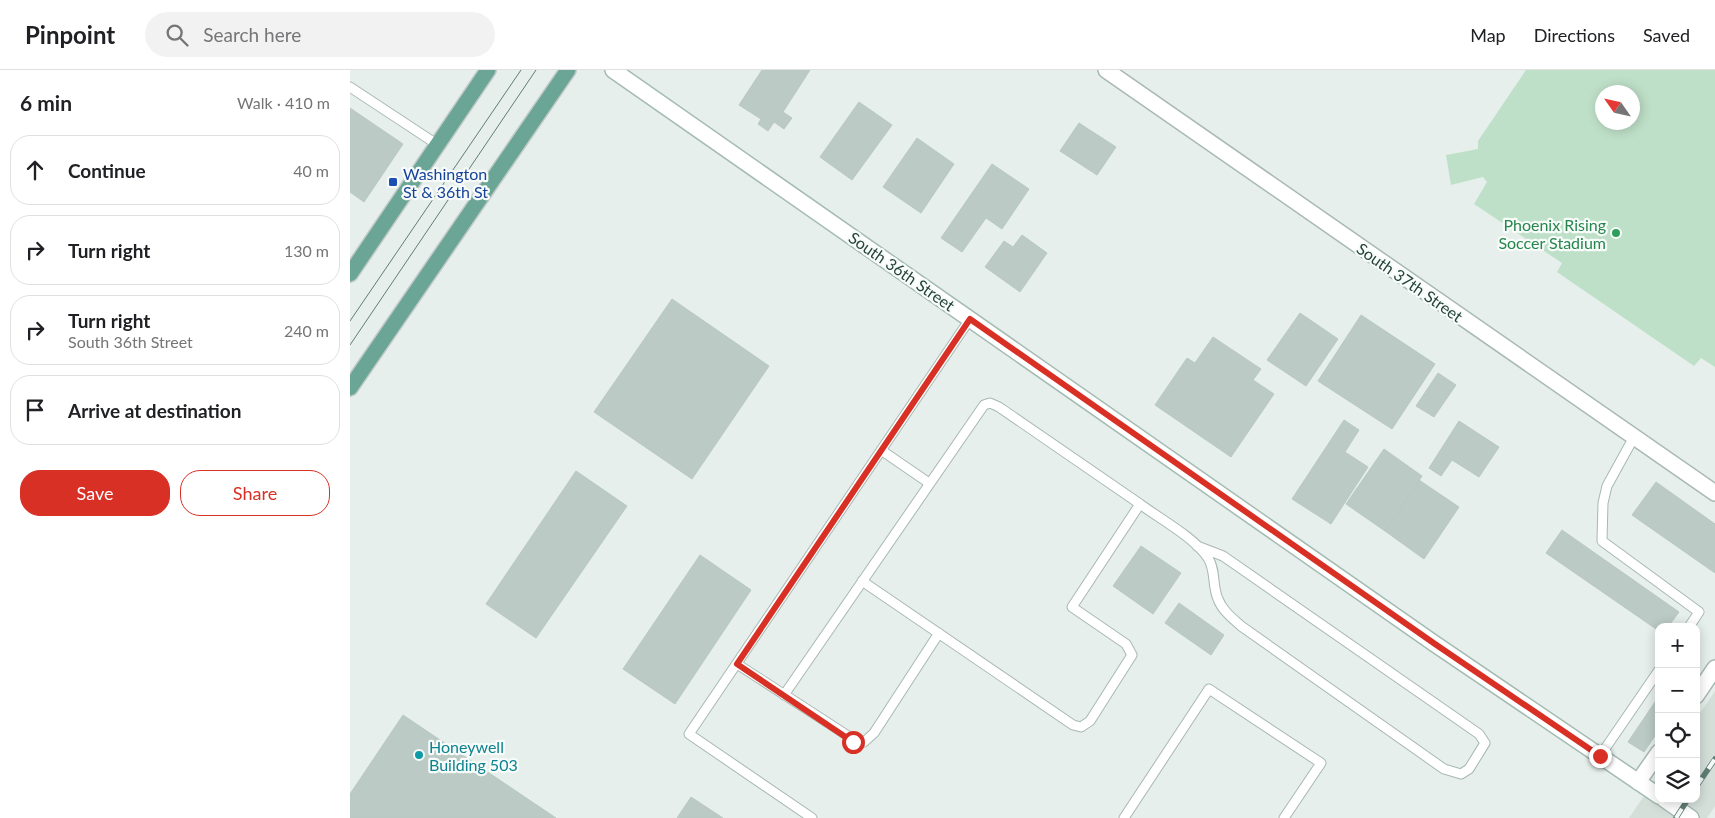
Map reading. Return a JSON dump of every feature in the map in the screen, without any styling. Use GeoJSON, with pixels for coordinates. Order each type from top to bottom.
{"type":"FeatureCollection","features":[{"type":"Feature","properties":{"kind":"main road"},"geometry":{"type":"LineString","coordinates":[[350,274],[488,70]]}},
{"type":"Feature","properties":{"kind":"main road"},"geometry":{"type":"LineString","coordinates":[[350,388],[568,70]]}},
{"type":"Feature","properties":{"kind":"street","name":"South 36th Street"},"geometry":{"type":"LineString","coordinates":[[614,70],[1435,644],[1655,793]]}},
{"type":"Feature","properties":{"kind":"street","name":"South 37th Street"},"geometry":{"type":"LineString","coordinates":[[1112,72],[1715,493]]}},
{"type":"Feature","properties":{"kind":"street"},"geometry":{"type":"LineString","coordinates":[[1700,690],[1715,668]]}},
{"type":"Feature","properties":{"kind":"street"},"geometry":{"type":"LineString","coordinates":[[1638,782],[1655,758]]}},
{"type":"Feature","properties":{"kind":"street"},"geometry":{"type":"LineString","coordinates":[[1670,803],[1691,818]]}},
{"type":"Feature","properties":{"kind":"lane"},"geometry":{"type":"LineString","coordinates":[[350,87],[438,145]]}},
{"type":"Feature","properties":{"kind":"lane"},"geometry":{"type":"LineString","coordinates":[[812,818],[689,734],[970,319]]}},
{"type":"Feature","properties":{"kind":"lane"},"geometry":{"type":"LineString","coordinates":[[784,695],[980,408],[987,403],[993,404],[1140,504],[1197,546],[1208,558],[1213,571],[1218,599],[1224,610],[1241,626],[1444,769],[1461,774],[1469,769],[1485,743],[1480,734],[1223,556],[1197,546]]}},
{"type":"Feature","properties":{"kind":"lane"},"geometry":{"type":"LineString","coordinates":[[1634,437],[1607,486],[1603,503],[1602,541],[1699,612],[1692,623]]}},
{"type":"Feature","properties":{"kind":"lane"},"geometry":{"type":"LineString","coordinates":[[881,450],[929,483]]}},
{"type":"Feature","properties":{"kind":"lane"},"geometry":{"type":"LineString","coordinates":[[862,581],[1073,725],[1081,727],[1090,721],[1130,660],[1131,652],[1126,644],[1072,607],[1140,504]]}},
{"type":"Feature","properties":{"kind":"lane"},"geometry":{"type":"LineString","coordinates":[[737,664],[853,742],[864,742],[869,738],[939,633]]}},
{"type":"Feature","properties":{"kind":"lane"},"geometry":{"type":"LineString","coordinates":[[1600,756],[1655,676]]}},
{"type":"Feature","properties":{"kind":"lane"},"geometry":{"type":"LineString","coordinates":[[1124,818],[1209,689],[1321,763],[1284,818]]}},
{"type":"Feature","properties":{"kind":"shaded area"},"geometry":{"type":"Polygon","coordinates":[[[1715,691],[1715,806],[1707,818],[1629,818],[1655,780],[1655,803],[1700,803],[1700,713],[1715,691]]]}},
{"type":"Feature","properties":{"kind":"green space","name":"Phoenix Rising Soccer Stadium"},"geometry":{"type":"Polygon","coordinates":[[[1526,70],[1715,70],[1715,367],[1701,358],[1694,366],[1557,272],[1562,263],[1474,204],[1487,182],[1483,177],[1451,185],[1446,155],[1478,149],[1478,141],[1526,70]]]}},
{"type":"Feature","properties":{"kind":"building"},"geometry":{"type":"Polygon","coordinates":[[[762,70],[810,70],[783,112],[792,118],[784,129],[774,122],[768,131],[758,124],[761,119],[739,105],[762,70]]]}},
{"type":"Feature","properties":{"kind":"building"},"geometry":{"type":"Polygon","coordinates":[[[859,102],[892,125],[852,180],[820,157],[859,102]]]}},
{"type":"Feature","properties":{"kind":"building"},"geometry":{"type":"Polygon","coordinates":[[[350,108],[403,144],[364,202],[350,192],[350,108]]]}},
{"type":"Feature","properties":{"kind":"building"},"geometry":{"type":"Polygon","coordinates":[[[1079,123],[1116,147],[1097,175],[1060,151],[1079,123]]]}},
{"type":"Feature","properties":{"kind":"building"},"geometry":{"type":"Polygon","coordinates":[[[917,138],[954,164],[921,213],[883,187],[917,138]]]}},
{"type":"Feature","properties":{"kind":"building"},"geometry":{"type":"Polygon","coordinates":[[[992,164],[1029,189],[1002,229],[986,218],[962,252],[941,238],[992,164]]]}},
{"type":"Feature","properties":{"kind":"building"},"geometry":{"type":"Polygon","coordinates":[[[1022,235],[1047,253],[1020,292],[985,267],[1004,241],[1013,247],[1022,235]]]}},
{"type":"Feature","properties":{"kind":"building"},"geometry":{"type":"Polygon","coordinates":[[[672,299],[769,366],[692,479],[594,412],[672,299]]]}},
{"type":"Feature","properties":{"kind":"building"},"geometry":{"type":"Polygon","coordinates":[[[1300,313],[1338,339],[1306,386],[1267,360],[1300,313]]]}},
{"type":"Feature","properties":{"kind":"building"},"geometry":{"type":"Polygon","coordinates":[[[1361,315],[1435,364],[1392,429],[1318,381],[1361,315]]]}},
{"type":"Feature","properties":{"kind":"building"},"geometry":{"type":"Polygon","coordinates":[[[1213,337],[1261,369],[1253,380],[1274,394],[1231,457],[1155,405],[1187,358],[1195,363],[1213,337]]]}},
{"type":"Feature","properties":{"kind":"building"},"geometry":{"type":"Polygon","coordinates":[[[1438,373],[1456,385],[1434,417],[1416,406],[1438,373]]]}},
{"type":"Feature","properties":{"kind":"building"},"geometry":{"type":"Polygon","coordinates":[[[1344,420],[1359,430],[1345,452],[1368,467],[1331,524],[1292,499],[1344,420]]]}},
{"type":"Feature","properties":{"kind":"building"},"geometry":{"type":"Polygon","coordinates":[[[1459,421],[1499,447],[1479,477],[1452,460],[1441,476],[1429,468],[1459,421]]]}},
{"type":"Feature","properties":{"kind":"building"},"geometry":{"type":"Polygon","coordinates":[[[1384,449],[1422,476],[1385,531],[1346,504],[1384,449]]]}},
{"type":"Feature","properties":{"kind":"building"},"geometry":{"type":"Polygon","coordinates":[[[576,471],[627,506],[536,638],[486,604],[576,471]]]}},
{"type":"Feature","properties":{"kind":"building"},"geometry":{"type":"Polygon","coordinates":[[[1419,480],[1459,507],[1424,559],[1385,531],[1419,480]]]}},
{"type":"Feature","properties":{"kind":"building"},"geometry":{"type":"Polygon","coordinates":[[[1656,482],[1715,524],[1715,573],[1632,515],[1656,482]]]}},
{"type":"Feature","properties":{"kind":"building"},"geometry":{"type":"Polygon","coordinates":[[[1562,530],[1679,612],[1671,623],[1655,623],[1655,628],[1546,553],[1562,530]]]}},
{"type":"Feature","properties":{"kind":"building"},"geometry":{"type":"Polygon","coordinates":[[[1141,546],[1181,573],[1153,614],[1113,586],[1141,546]]]}},
{"type":"Feature","properties":{"kind":"building"},"geometry":{"type":"Polygon","coordinates":[[[700,555],[751,590],[675,704],[623,669],[700,555]]]}},
{"type":"Feature","properties":{"kind":"building"},"geometry":{"type":"Polygon","coordinates":[[[1179,603],[1224,635],[1211,655],[1165,623],[1179,603]]]}},
{"type":"Feature","properties":{"kind":"building"},"geometry":{"type":"Polygon","coordinates":[[[1655,702],[1655,736],[1644,752],[1628,742],[1655,702]]]}},
{"type":"Feature","properties":{"kind":"building","name":"Honeywell Building 503"},"geometry":{"type":"Polygon","coordinates":[[[403,715],[556,818],[350,818],[350,794],[403,715]]]}},
{"type":"Feature","properties":{"kind":"building"},"geometry":{"type":"Polygon","coordinates":[[[691,797],[723,818],[677,818],[691,797]]]}},
{"type":"Feature","properties":{"kind":"tram line"},"geometry":{"type":"LineString","coordinates":[[350,321],[521,70]]}},
{"type":"Feature","properties":{"kind":"tram line"},"geometry":{"type":"LineString","coordinates":[[350,345],[536,70]]}},
{"type":"Feature","properties":{"kind":"railway"},"geometry":{"type":"LineString","coordinates":[[1700,781],[1715,759]]}},
{"type":"Feature","properties":{"kind":"railway"},"geometry":{"type":"LineString","coordinates":[[1676,818],[1685,803]]}},
{"type":"Feature","properties":{"kind":"place","name":"Washington St & 36th St"},"geometry":{"type":"Point","coordinates":[393,182]}},
{"type":"Feature","properties":{"kind":"place","name":"Phoenix Rising Soccer Stadium"},"geometry":{"type":"Point","coordinates":[1616,233]}},
{"type":"Feature","properties":{"kind":"place","name":"Honeywell Building 503"},"geometry":{"type":"Point","coordinates":[419,755]}},
{"type":"Feature","properties":{"kind":"route"},"geometry":{"type":"LineString","coordinates":[[853,742],[737,664],[970,319],[1435,644],[1600,756]]}}]}
